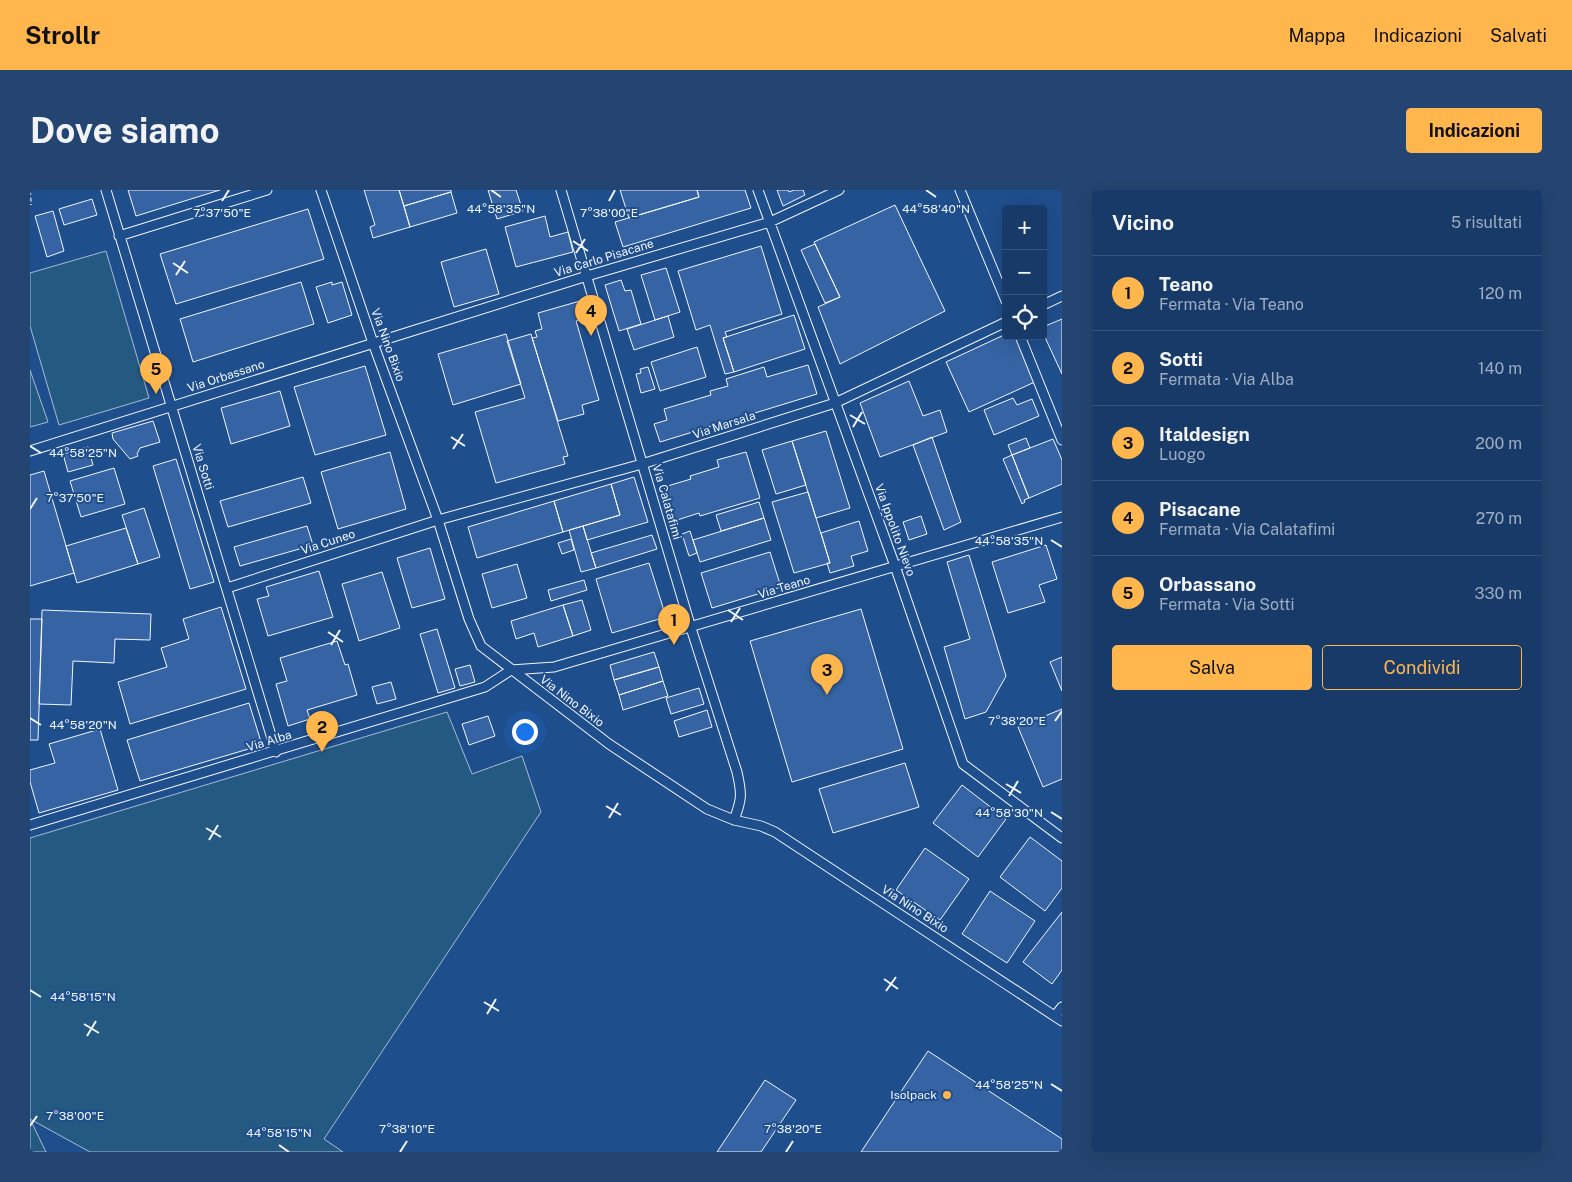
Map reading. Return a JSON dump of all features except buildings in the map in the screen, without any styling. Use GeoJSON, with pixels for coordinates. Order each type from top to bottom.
{"type":"FeatureCollection","features":[{"type":"Feature","properties":{"kind":"street","name":"Via Sotti"},"geometry":{"type":"LineString","coordinates":[[106,190],[276,752]]}},
{"type":"Feature","properties":{"kind":"street"},"geometry":{"type":"LineString","coordinates":[[119,236],[267,190]]}},
{"type":"Feature","properties":{"kind":"street","name":"Via Nino Bixio"},"geometry":{"type":"LineString","coordinates":[[321,190],[373,343],[438,520],[469,619],[481,646],[609,744],[707,809],[734,820],[761,826],[775,832],[1059,1018]]}},
{"type":"Feature","properties":{"kind":"street","name":"Via Calatafimi"},"geometry":{"type":"LineString","coordinates":[[561,190],[691,628],[739,782],[741,801],[734,820]]}},
{"type":"Feature","properties":{"kind":"street","name":"Via Ippolito Nievo"},"geometry":{"type":"LineString","coordinates":[[758,190],[895,566],[963,764],[1062,838]]}},
{"type":"Feature","properties":{"kind":"street","name":"Via Carlo Pisacane"},"geometry":{"type":"LineString","coordinates":[[373,343],[587,276],[770,222],[839,190]]}},
{"type":"Feature","properties":{"kind":"street"},"geometry":{"type":"LineString","coordinates":[[960,190],[1004,295]]}},
{"type":"Feature","properties":{"kind":"street"},"geometry":{"type":"LineString","coordinates":[[1047,302],[1062,296]]}},
{"type":"Feature","properties":{"kind":"street","name":"Via Marsala"},"geometry":{"type":"LineString","coordinates":[[438,520],[642,464],[835,403],[1002,324]]}},
{"type":"Feature","properties":{"kind":"street"},"geometry":{"type":"LineString","coordinates":[[1022,340],[1062,440]]}},
{"type":"Feature","properties":{"kind":"street","name":"Via Orbassano"},"geometry":{"type":"LineString","coordinates":[[30,451],[373,343]]}},
{"type":"Feature","properties":{"kind":"street","name":"Via Teano"},"geometry":{"type":"LineString","coordinates":[[511,670],[554,667],[1062,517]]}},
{"type":"Feature","properties":{"kind":"street","name":"Via Cuneo"},"geometry":{"type":"LineString","coordinates":[[227,588],[438,520]]}},
{"type":"Feature","properties":{"kind":"street","name":"Via Alba"},"geometry":{"type":"LineString","coordinates":[[30,825],[276,752],[485,687],[511,670]]}},
{"type":"Feature","properties":{"kind":"street"},"geometry":{"type":"LineString","coordinates":[[1059,1018],[1062,1007]]}},
{"type":"Feature","properties":{"kind":"path"},"geometry":{"type":"LineString","coordinates":[[30,192],[31,205]]}},
{"type":"Feature","properties":{"kind":"shaded area"},"geometry":{"type":"Polygon","coordinates":[[[106,251],[149,398],[59,425],[30,326],[30,273],[106,251]]]}},
{"type":"Feature","properties":{"kind":"shaded area"},"geometry":{"type":"Polygon","coordinates":[[[30,370],[48,422],[30,427],[30,370]]]}},
{"type":"Feature","properties":{"kind":"shaded area"},"geometry":{"type":"Polygon","coordinates":[[[447,712],[472,774],[522,756],[541,812],[324,1139],[343,1152],[90,1152],[30,1119],[30,838],[447,712]]]}},
{"type":"Feature","properties":{"kind":"shaded area"},"geometry":{"type":"Polygon","coordinates":[[[30,1119],[46,1152],[30,1152],[30,1119]]]}},
{"type":"Feature","properties":{"kind":"place","name":"Pisacane"},"geometry":{"type":"Point","coordinates":[591,336]}},
{"type":"Feature","properties":{"kind":"place","name":"Orbassano"},"geometry":{"type":"Point","coordinates":[156,394]}},
{"type":"Feature","properties":{"kind":"place","name":"Teano"},"geometry":{"type":"Point","coordinates":[674,645]}},
{"type":"Feature","properties":{"kind":"place","name":"Italdesign"},"geometry":{"type":"Point","coordinates":[827,695]}},
{"type":"Feature","properties":{"kind":"place","name":"Sotti"},"geometry":{"type":"Point","coordinates":[322,752]}},
{"type":"Feature","properties":{"kind":"place","name":"Isolpack"},"geometry":{"type":"Point","coordinates":[947,1095]}}]}
